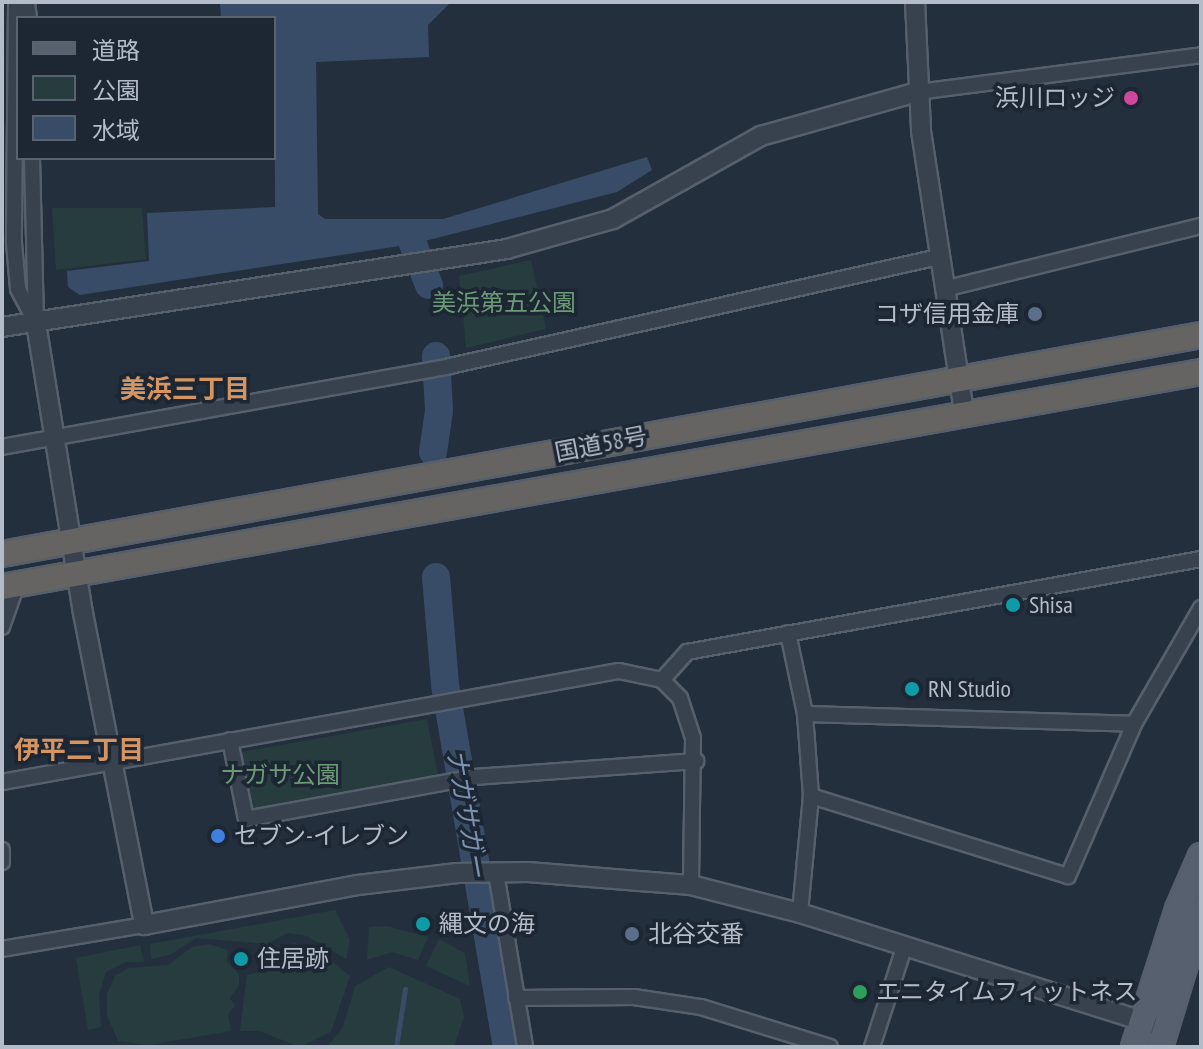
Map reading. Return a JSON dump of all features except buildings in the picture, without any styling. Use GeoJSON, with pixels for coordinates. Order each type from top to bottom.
{"type":"FeatureCollection","features":[{"type":"Feature","properties":{"kind":"highway","name":"国道58号"},"geometry":{"type":"LineString","coordinates":[[2,554],[1201,335]]}},
{"type":"Feature","properties":{"kind":"highway","name":"国道58号"},"geometry":{"type":"LineString","coordinates":[[10,585],[1201,372]]}},
{"type":"Feature","properties":{"kind":"main road"},"geometry":{"type":"LineString","coordinates":[[1156,1032],[1178,909],[1201,856]]}},
{"type":"Feature","properties":{"kind":"main road"},"geometry":{"type":"LineString","coordinates":[[1134,1047],[1156,1032],[1201,912]]}},
{"type":"Feature","properties":{"kind":"street"},"geometry":{"type":"LineString","coordinates":[[16,2],[14,243],[18,289],[36,323]]}},
{"type":"Feature","properties":{"kind":"street"},"geometry":{"type":"LineString","coordinates":[[915,2],[918,92],[939,257],[964,412]]}},
{"type":"Feature","properties":{"kind":"street"},"geometry":{"type":"LineString","coordinates":[[2,327],[413,266],[507,249],[613,219],[761,136],[918,92],[1201,55]]}},
{"type":"Feature","properties":{"kind":"street"},"geometry":{"type":"LineString","coordinates":[[32,160],[36,323],[76,572],[144,925]]}},
{"type":"Feature","properties":{"kind":"street"},"geometry":{"type":"LineString","coordinates":[[944,289],[1201,226]]}},
{"type":"Feature","properties":{"kind":"street"},"geometry":{"type":"LineString","coordinates":[[2,447],[450,366],[939,257]]}},
{"type":"Feature","properties":{"kind":"street"},"geometry":{"type":"LineString","coordinates":[[662,680],[687,652],[1201,559]]}},
{"type":"Feature","properties":{"kind":"street"},"geometry":{"type":"LineString","coordinates":[[2,627],[10,585]]}},
{"type":"Feature","properties":{"kind":"street"},"geometry":{"type":"LineString","coordinates":[[811,796],[1068,876],[1134,724],[1201,608]]}},
{"type":"Feature","properties":{"kind":"street"},"geometry":{"type":"LineString","coordinates":[[788,633],[805,714],[811,796],[800,913]]}},
{"type":"Feature","properties":{"kind":"street"},"geometry":{"type":"LineString","coordinates":[[2,782],[619,671],[662,680],[680,698],[690,721],[696,761],[691,885]]}},
{"type":"Feature","properties":{"kind":"street"},"geometry":{"type":"LineString","coordinates":[[805,714],[1134,724]]}},
{"type":"Feature","properties":{"kind":"street"},"geometry":{"type":"LineString","coordinates":[[230,740],[246,819],[474,777],[696,761]]}},
{"type":"Feature","properties":{"kind":"street"},"geometry":{"type":"LineString","coordinates":[[2,850],[2,862]]}},
{"type":"Feature","properties":{"kind":"street"},"geometry":{"type":"LineString","coordinates":[[2,949],[358,885],[458,873],[691,885],[800,913],[905,945],[1156,1032]]}},
{"type":"Feature","properties":{"kind":"street"},"geometry":{"type":"LineString","coordinates":[[495,873],[525,1047]]}},
{"type":"Feature","properties":{"kind":"street"},"geometry":{"type":"LineString","coordinates":[[872,1047],[905,945]]}},
{"type":"Feature","properties":{"kind":"street"},"geometry":{"type":"LineString","coordinates":[[516,998],[634,997],[701,1007],[830,1047]]}},
{"type":"Feature","properties":{"kind":"green space"},"geometry":{"type":"Polygon","coordinates":[[[52,208],[142,208],[146,259],[56,270],[52,208]]]}},
{"type":"Feature","properties":{"kind":"green space","name":"美浜第五公園"},"geometry":{"type":"Polygon","coordinates":[[[531,260],[546,329],[466,348],[459,276],[531,260]]]}},
{"type":"Feature","properties":{"kind":"green space","name":"ナガサ公園"},"geometry":{"type":"Polygon","coordinates":[[[427,719],[438,776],[256,810],[250,806],[241,752],[427,719]]]}},
{"type":"Feature","properties":{"kind":"green space"},"geometry":{"type":"Polygon","coordinates":[[[335,910],[350,940],[346,959],[307,936],[288,933],[267,944],[196,938],[170,955],[151,959],[150,944],[335,910]]]}},
{"type":"Feature","properties":{"kind":"green space"},"geometry":{"type":"Polygon","coordinates":[[[387,926],[428,937],[418,960],[392,952],[367,960],[369,927],[387,926]]]}},
{"type":"Feature","properties":{"kind":"green space"},"geometry":{"type":"Polygon","coordinates":[[[439,939],[465,953],[470,986],[426,966],[439,939]]]}},
{"type":"Feature","properties":{"kind":"green space"},"geometry":{"type":"Polygon","coordinates":[[[295,943],[322,954],[350,976],[331,1032],[300,1047],[259,1031],[240,1031],[247,975],[271,969],[277,949],[295,943]]]}},
{"type":"Feature","properties":{"kind":"green space"},"geometry":{"type":"Polygon","coordinates":[[[209,944],[228,950],[227,962],[239,974],[239,985],[230,998],[235,1006],[228,1014],[231,1031],[150,1045],[118,1041],[107,1016],[107,994],[115,976],[129,968],[168,965],[192,947],[209,944]]]}},
{"type":"Feature","properties":{"kind":"green space"},"geometry":{"type":"Polygon","coordinates":[[[140,945],[144,962],[126,962],[106,972],[99,995],[101,1027],[88,1030],[76,958],[140,945]]]}},
{"type":"Feature","properties":{"kind":"green space"},"geometry":{"type":"Polygon","coordinates":[[[389,967],[460,999],[464,1017],[454,1047],[327,1047],[343,1027],[355,986],[389,967]]]}},
{"type":"Feature","properties":{"kind":"water"},"geometry":{"type":"Polygon","coordinates":[[[220,2],[451,2],[428,25],[429,57],[316,62],[318,214],[325,219],[443,219],[647,157],[652,170],[617,192],[413,244],[80,295],[68,287],[67,271],[149,261],[147,213],[275,207],[276,16],[221,16],[220,2]]]}},
{"type":"Feature","properties":{"kind":"waterway","name":"ナガサガー"},"geometry":{"type":"LineString","coordinates":[[413,244],[429,285]]}},
{"type":"Feature","properties":{"kind":"waterway","name":"ナガサガー"},"geometry":{"type":"LineString","coordinates":[[433,452],[439,411],[436,356]]}},
{"type":"Feature","properties":{"kind":"waterway","name":"ナガサガー"},"geometry":{"type":"LineString","coordinates":[[436,577],[445,685],[507,1047]]}},
{"type":"Feature","properties":{"kind":"waterway"},"geometry":{"type":"LineString","coordinates":[[396,1047],[405,989]]}},
{"type":"Feature","properties":{"kind":"place","name":"浜川ロッジ"},"geometry":{"type":"Point","coordinates":[1131,98]}},
{"type":"Feature","properties":{"kind":"place","name":"コザ信用金庫"},"geometry":{"type":"Point","coordinates":[1035,314]}},
{"type":"Feature","properties":{"kind":"place","name":"Shisa"},"geometry":{"type":"Point","coordinates":[1013,605]}},
{"type":"Feature","properties":{"kind":"place","name":"RN Studio"},"geometry":{"type":"Point","coordinates":[912,689]}},
{"type":"Feature","properties":{"kind":"place","name":"セブン-イレブン"},"geometry":{"type":"Point","coordinates":[218,836]}},
{"type":"Feature","properties":{"kind":"place","name":"縄文の海"},"geometry":{"type":"Point","coordinates":[423,924]}},
{"type":"Feature","properties":{"kind":"place","name":"北谷交番"},"geometry":{"type":"Point","coordinates":[632,934]}},
{"type":"Feature","properties":{"kind":"place","name":"住居跡"},"geometry":{"type":"Point","coordinates":[241,959]}},
{"type":"Feature","properties":{"kind":"place","name":"エニタイムフィットネス"},"geometry":{"type":"Point","coordinates":[860,992]}},
{"type":"Feature","properties":{"kind":"district","name":"美浜三丁目"},"geometry":{"type":"Point","coordinates":[185,389]}},
{"type":"Feature","properties":{"kind":"district","name":"伊平二丁目"},"geometry":{"type":"Point","coordinates":[79,750]}}]}
